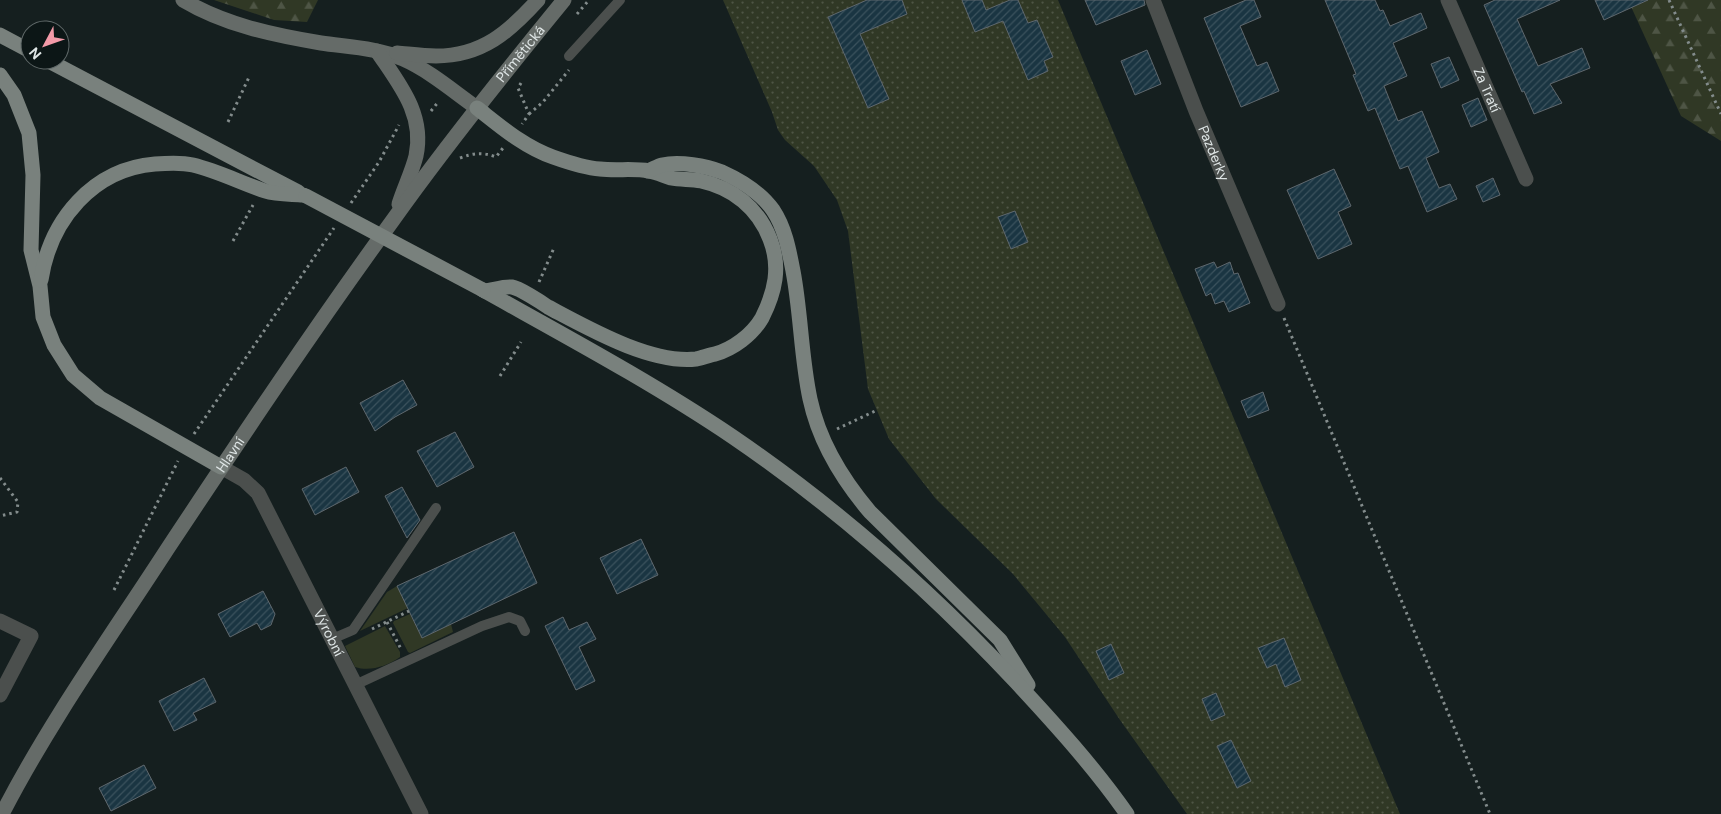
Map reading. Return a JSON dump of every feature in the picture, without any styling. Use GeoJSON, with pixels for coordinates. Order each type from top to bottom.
{"type":"FeatureCollection","features":[{"type":"Feature","properties":{"kind":"main road"},"geometry":{"type":"LineString","coordinates":[[183,0],[204,12],[270,34],[377,51],[434,56],[449,56],[468,52],[493,42],[507,32],[538,0]]}},
{"type":"Feature","properties":{"kind":"main road","name":"Přímětická"},"geometry":{"type":"LineString","coordinates":[[477,108],[564,0]]}},
{"type":"Feature","properties":{"kind":"main road"},"geometry":{"type":"LineString","coordinates":[[0,35],[20,46]]}},
{"type":"Feature","properties":{"kind":"main road"},"geometry":{"type":"LineString","coordinates":[[377,51],[404,60],[450,88],[523,142],[552,157],[599,169],[648,171],[671,178],[718,185],[738,196],[754,210],[764,224],[774,251],[776,278],[774,293],[759,323],[749,335],[736,344],[720,352],[696,359],[658,355],[628,346],[603,336],[512,287],[484,290]]}},
{"type":"Feature","properties":{"kind":"main road"},"geometry":{"type":"LineString","coordinates":[[377,51],[406,94],[415,116],[418,131],[415,158],[393,219]]}},
{"type":"Feature","properties":{"kind":"main road"},"geometry":{"type":"LineString","coordinates":[[66,70],[564,334],[689,409],[739,442],[827,505],[932,596],[976,639],[1045,713],[1087,762],[1127,814]]}},
{"type":"Feature","properties":{"kind":"main road"},"geometry":{"type":"LineString","coordinates":[[0,75],[14,95],[29,133],[33,175],[31,250],[40,286],[43,316],[62,360],[73,375],[100,398],[221,467]]}},
{"type":"Feature","properties":{"kind":"main road","name":"Hlavní"},"geometry":{"type":"LineString","coordinates":[[2,814],[21,778],[95,658],[221,467],[393,219],[477,108]]}},
{"type":"Feature","properties":{"kind":"main road"},"geometry":{"type":"LineString","coordinates":[[40,286],[48,249],[66,216],[93,187],[110,176],[127,169],[143,165],[166,163],[192,165],[267,192],[305,195]]}},
{"type":"Feature","properties":{"kind":"main road"},"geometry":{"type":"LineString","coordinates":[[648,171],[662,165],[676,164],[714,169],[744,183],[755,191],[773,210],[786,238],[797,291],[810,400],[827,449],[852,490],[870,512],[1000,640],[1045,713]]}},
{"type":"Feature","properties":{"kind":"street","name":"Pazderky"},"geometry":{"type":"LineString","coordinates":[[1153,0],[1196,111],[1278,304]]}},
{"type":"Feature","properties":{"kind":"street","name":"Za Tratí"},"geometry":{"type":"LineString","coordinates":[[1448,0],[1526,179]]}},
{"type":"Feature","properties":{"kind":"street","name":"Výrobní"},"geometry":{"type":"LineString","coordinates":[[221,467],[244,480],[258,493],[420,814]]}},
{"type":"Feature","properties":{"kind":"street"},"geometry":{"type":"LineString","coordinates":[[0,621],[31,636],[0,695]]}},
{"type":"Feature","properties":{"kind":"lane"},"geometry":{"type":"LineString","coordinates":[[569,56],[620,0]]}},
{"type":"Feature","properties":{"kind":"lane"},"geometry":{"type":"LineString","coordinates":[[332,639],[353,630],[436,508]]}},
{"type":"Feature","properties":{"kind":"lane"},"geometry":{"type":"LineString","coordinates":[[355,685],[482,626],[509,617],[520,621],[525,631]]}},
{"type":"Feature","properties":{"kind":"path"},"geometry":{"type":"LineString","coordinates":[[572,21],[589,0]]}},
{"type":"Feature","properties":{"kind":"path"},"geometry":{"type":"LineString","coordinates":[[1669,0],[1721,114]]}},
{"type":"Feature","properties":{"kind":"path"},"geometry":{"type":"LineString","coordinates":[[458,159],[474,153],[488,154],[496,157],[529,114],[543,102],[568,71],[575,61],[579,44]]}},
{"type":"Feature","properties":{"kind":"path"},"geometry":{"type":"LineString","coordinates":[[228,122],[250,75]]}},
{"type":"Feature","properties":{"kind":"path"},"geometry":{"type":"LineString","coordinates":[[525,77],[518,88],[529,114]]}},
{"type":"Feature","properties":{"kind":"path"},"geometry":{"type":"LineString","coordinates":[[350,205],[379,162],[402,119],[431,111],[450,88]]}},
{"type":"Feature","properties":{"kind":"path"},"geometry":{"type":"LineString","coordinates":[[233,241],[255,200]]}},
{"type":"Feature","properties":{"kind":"path"},"geometry":{"type":"LineString","coordinates":[[114,590],[186,447],[339,221]]}},
{"type":"Feature","properties":{"kind":"path"},"geometry":{"type":"LineString","coordinates":[[538,285],[554,248]]}},
{"type":"Feature","properties":{"kind":"path"},"geometry":{"type":"LineString","coordinates":[[1278,304],[1490,814]]}},
{"type":"Feature","properties":{"kind":"path"},"geometry":{"type":"LineString","coordinates":[[500,376],[521,342]]}},
{"type":"Feature","properties":{"kind":"path"},"geometry":{"type":"LineString","coordinates":[[835,430],[875,411]]}},
{"type":"Feature","properties":{"kind":"path"},"geometry":{"type":"LineString","coordinates":[[0,478],[18,502],[17,512],[0,516]]}},
{"type":"Feature","properties":{"kind":"path"},"geometry":{"type":"LineString","coordinates":[[388,622],[407,661]]}},
{"type":"Feature","properties":{"kind":"green space"},"geometry":{"type":"Polygon","coordinates":[[[214,0],[318,0],[307,22],[274,20],[214,0]]]}},
{"type":"Feature","properties":{"kind":"green space"},"geometry":{"type":"Polygon","coordinates":[[[723,0],[1058,0],[1400,814],[1187,814],[1120,720],[1065,637],[1013,574],[936,499],[889,439],[868,389],[848,231],[837,200],[814,166],[785,140],[778,130],[723,0]]]}},
{"type":"Feature","properties":{"kind":"green space"},"geometry":{"type":"Polygon","coordinates":[[[1628,0],[1721,0],[1721,141],[1681,116],[1628,0]]]}},
{"type":"Feature","properties":{"kind":"green space"},"geometry":{"type":"Polygon","coordinates":[[[397,586],[408,608],[360,631],[387,592],[397,586]]]}},
{"type":"Feature","properties":{"kind":"green space"},"geometry":{"type":"Polygon","coordinates":[[[410,614],[422,638],[451,624],[453,632],[410,653],[393,623],[410,614]]]}},
{"type":"Feature","properties":{"kind":"green space"},"geometry":{"type":"Polygon","coordinates":[[[385,626],[400,652],[400,657],[378,667],[367,669],[355,667],[345,646],[385,626]]]}},
{"type":"Feature","properties":{"kind":"building"},"geometry":{"type":"Polygon","coordinates":[[[867,0],[902,0],[907,14],[860,34],[889,99],[868,108],[828,17],[867,0]]]}},
{"type":"Feature","properties":{"kind":"building"},"geometry":{"type":"Polygon","coordinates":[[[962,0],[982,0],[986,10],[1010,0],[1018,0],[1028,23],[1037,20],[1053,57],[1044,61],[1048,71],[1028,80],[1003,21],[975,32],[962,0]]]}},
{"type":"Feature","properties":{"kind":"building"},"geometry":{"type":"Polygon","coordinates":[[[1085,0],[1144,0],[1145,5],[1096,25],[1085,0]]]}},
{"type":"Feature","properties":{"kind":"building"},"geometry":{"type":"Polygon","coordinates":[[[1246,0],[1254,0],[1261,17],[1240,26],[1257,66],[1267,62],[1279,91],[1241,107],[1204,18],[1246,0]]]}},
{"type":"Feature","properties":{"kind":"building"},"geometry":{"type":"Polygon","coordinates":[[[1325,0],[1375,0],[1380,11],[1383,10],[1390,26],[1421,13],[1427,28],[1393,43],[1407,76],[1384,86],[1398,121],[1422,111],[1439,152],[1426,158],[1439,188],[1450,184],[1457,199],[1427,212],[1408,166],[1400,169],[1375,108],[1368,111],[1353,75],[1356,74],[1325,0]]]}},
{"type":"Feature","properties":{"kind":"building"},"geometry":{"type":"Polygon","coordinates":[[[1495,0],[1560,0],[1517,19],[1538,66],[1582,48],[1590,68],[1550,84],[1562,103],[1534,114],[1524,91],[1522,92],[1484,5],[1495,0]]]}},
{"type":"Feature","properties":{"kind":"building"},"geometry":{"type":"Polygon","coordinates":[[[1595,0],[1648,0],[1604,20],[1595,0]]]}},
{"type":"Feature","properties":{"kind":"building"},"geometry":{"type":"Polygon","coordinates":[[[1147,50],[1161,84],[1135,95],[1121,61],[1147,50]]]}},
{"type":"Feature","properties":{"kind":"building"},"geometry":{"type":"Polygon","coordinates":[[[1449,57],[1459,80],[1441,88],[1431,64],[1449,57]]]}},
{"type":"Feature","properties":{"kind":"building"},"geometry":{"type":"Polygon","coordinates":[[[1478,98],[1487,120],[1471,127],[1462,105],[1478,98]]]}},
{"type":"Feature","properties":{"kind":"building"},"geometry":{"type":"Polygon","coordinates":[[[1334,169],[1351,206],[1338,212],[1352,244],[1318,259],[1287,190],[1334,169]]]}},
{"type":"Feature","properties":{"kind":"building"},"geometry":{"type":"Polygon","coordinates":[[[1493,178],[1500,195],[1483,202],[1476,186],[1493,178]]]}},
{"type":"Feature","properties":{"kind":"building"},"geometry":{"type":"Polygon","coordinates":[[[1015,211],[1028,242],[1011,249],[998,217],[1015,211]]]}},
{"type":"Feature","properties":{"kind":"building"},"geometry":{"type":"Polygon","coordinates":[[[1214,262],[1217,268],[1230,262],[1234,274],[1238,273],[1250,303],[1229,312],[1224,301],[1215,304],[1211,293],[1206,296],[1195,269],[1214,262]]]}},
{"type":"Feature","properties":{"kind":"building"},"geometry":{"type":"Polygon","coordinates":[[[403,380],[417,405],[375,431],[360,403],[403,380]]]}},
{"type":"Feature","properties":{"kind":"building"},"geometry":{"type":"Polygon","coordinates":[[[1263,392],[1269,410],[1248,418],[1241,401],[1263,392]]]}},
{"type":"Feature","properties":{"kind":"building"},"geometry":{"type":"Polygon","coordinates":[[[455,432],[474,467],[437,487],[417,451],[455,432]]]}},
{"type":"Feature","properties":{"kind":"building"},"geometry":{"type":"Polygon","coordinates":[[[346,467],[359,492],[315,515],[302,489],[346,467]]]}},
{"type":"Feature","properties":{"kind":"building"},"geometry":{"type":"Polygon","coordinates":[[[402,487],[420,520],[407,538],[385,496],[402,487]]]}},
{"type":"Feature","properties":{"kind":"building"},"geometry":{"type":"Polygon","coordinates":[[[514,532],[537,583],[422,638],[397,586],[514,532]]]}},
{"type":"Feature","properties":{"kind":"building"},"geometry":{"type":"Polygon","coordinates":[[[641,539],[658,575],[617,594],[600,558],[641,539]]]}},
{"type":"Feature","properties":{"kind":"building"},"geometry":{"type":"Polygon","coordinates":[[[263,591],[275,614],[271,625],[261,630],[257,623],[230,637],[218,614],[263,591]]]}},
{"type":"Feature","properties":{"kind":"building"},"geometry":{"type":"Polygon","coordinates":[[[563,617],[569,630],[587,622],[596,639],[579,647],[595,681],[576,690],[545,626],[563,617]]]}},
{"type":"Feature","properties":{"kind":"building"},"geometry":{"type":"Polygon","coordinates":[[[1284,638],[1301,680],[1285,687],[1276,664],[1267,668],[1258,648],[1284,638]]]}},
{"type":"Feature","properties":{"kind":"building"},"geometry":{"type":"Polygon","coordinates":[[[1111,644],[1124,673],[1109,680],[1096,651],[1111,644]]]}},
{"type":"Feature","properties":{"kind":"building"},"geometry":{"type":"Polygon","coordinates":[[[204,678],[216,702],[193,713],[197,720],[174,731],[159,701],[204,678]]]}},
{"type":"Feature","properties":{"kind":"building"},"geometry":{"type":"Polygon","coordinates":[[[1216,693],[1225,715],[1211,721],[1202,699],[1216,693]]]}},
{"type":"Feature","properties":{"kind":"building"},"geometry":{"type":"Polygon","coordinates":[[[1231,740],[1251,781],[1237,788],[1217,746],[1231,740]]]}},
{"type":"Feature","properties":{"kind":"building"},"geometry":{"type":"Polygon","coordinates":[[[144,765],[156,788],[111,811],[99,788],[144,765]]]}}]}
